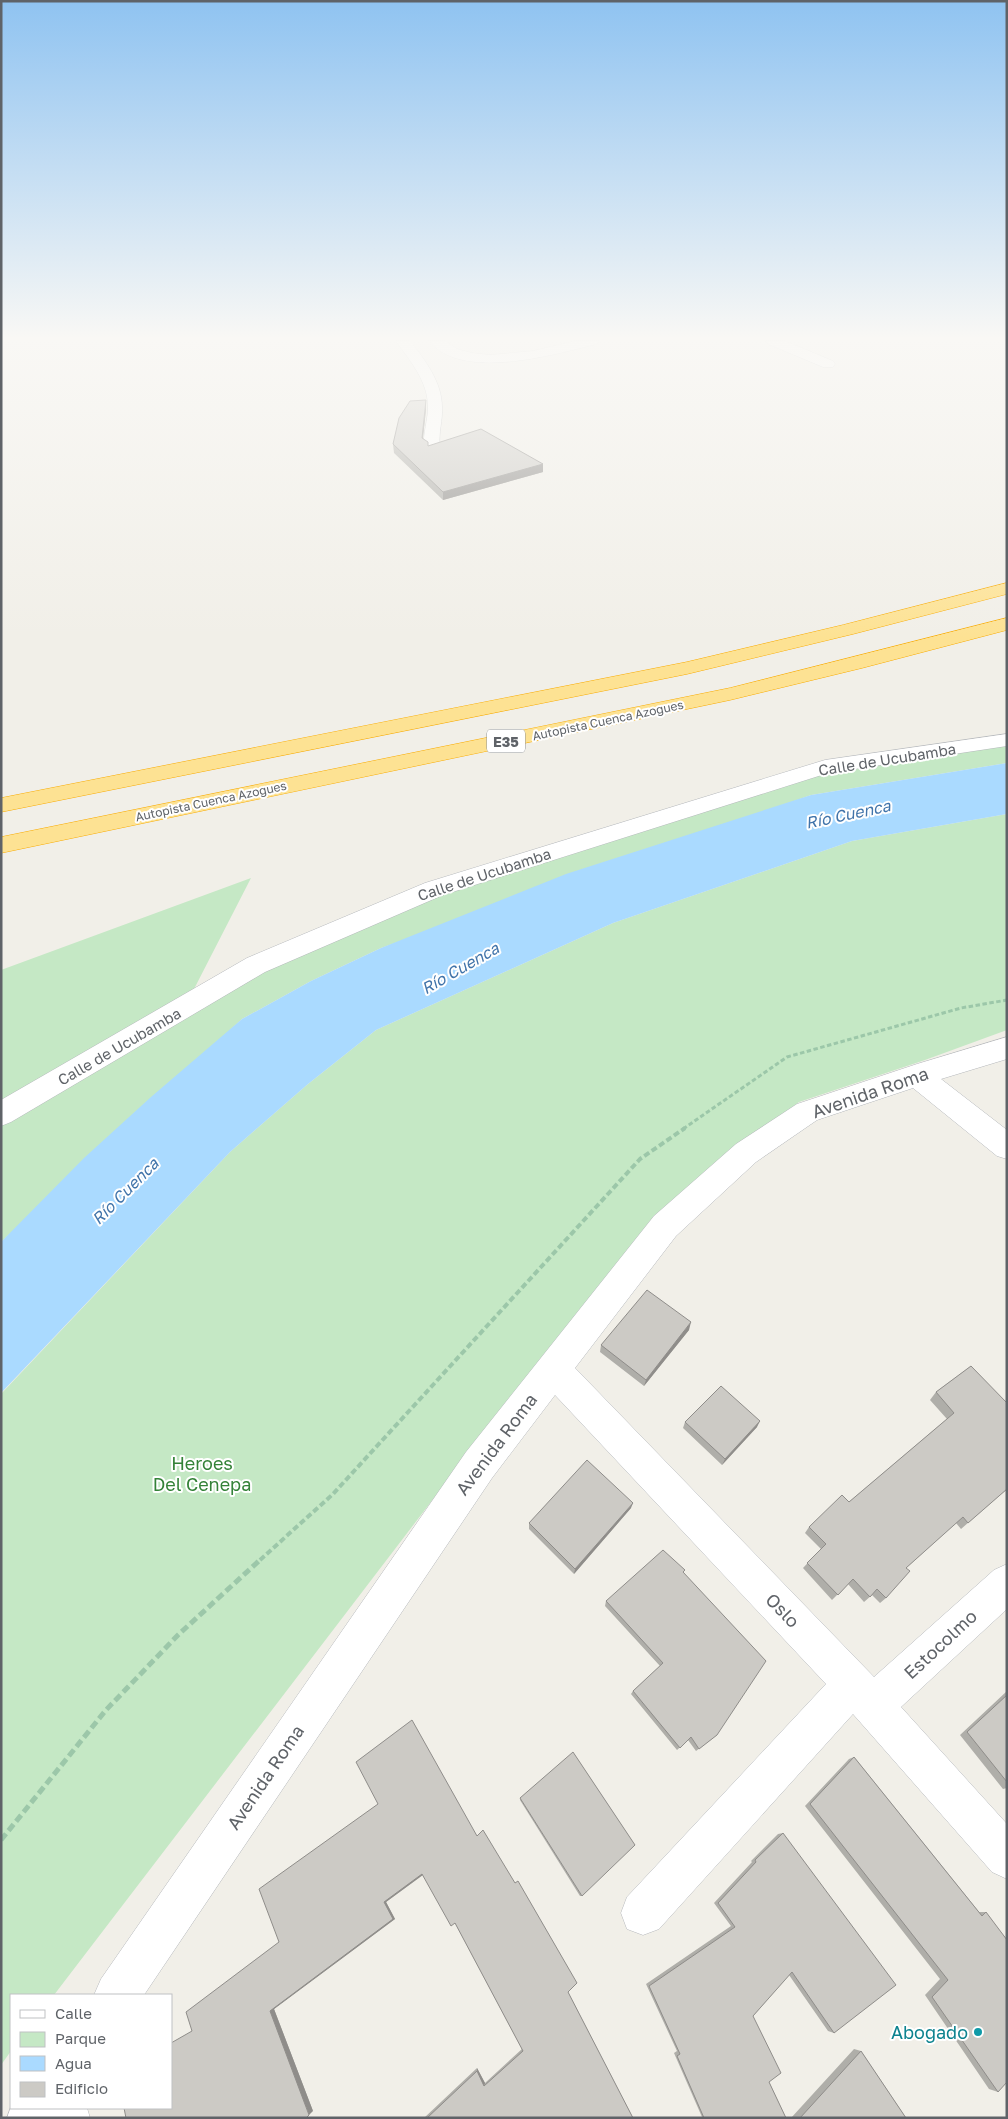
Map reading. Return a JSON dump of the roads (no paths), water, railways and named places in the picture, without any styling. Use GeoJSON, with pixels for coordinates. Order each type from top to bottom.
{"type":"FeatureCollection","features":[{"type":"Feature","properties":{"kind":"highway","name":"E35"},"geometry":{"type":"LineString","coordinates":[[1,805],[687,668],[846,630],[1007,588]]}},
{"type":"Feature","properties":{"kind":"highway","name":"Autopista Cuenca Azogues"},"geometry":{"type":"LineString","coordinates":[[1,844],[730,694],[864,662],[1007,624]]}},
{"type":"Feature","properties":{"kind":"street"},"geometry":{"type":"LineString","coordinates":[[432,446],[433,440]]}},
{"type":"Feature","properties":{"kind":"street","name":"Calle de Ucubamba"},"geometry":{"type":"LineString","coordinates":[[1,1114],[256,965],[434,889],[825,767],[1007,740]]}},
{"type":"Feature","properties":{"kind":"street","name":"Avenida Roma"},"geometry":{"type":"LineString","coordinates":[[118,1994],[479,1465],[665,1226],[746,1153],[806,1112],[917,1075],[1007,1048]]}},
{"type":"Feature","properties":{"kind":"street"},"geometry":{"type":"LineString","coordinates":[[917,1075],[1007,1147]]}},
{"type":"Feature","properties":{"kind":"street","name":"Oslo"},"geometry":{"type":"LineString","coordinates":[[553,1369],[863,1695],[1007,1857]]}},
{"type":"Feature","properties":{"kind":"street","name":"Estocolmo"},"geometry":{"type":"LineString","coordinates":[[643,1912],[863,1695],[1007,1583]]}},
{"type":"Feature","properties":{"kind":"water","name":"Río Cuenca"},"geometry":{"type":"Polygon","coordinates":[[[1007,763],[1007,814],[852,841],[613,923],[376,1030],[308,1084],[230,1152],[1,1393],[1,1242],[84,1158],[151,1097],[242,1019],[311,981],[381,948],[566,874],[811,795],[1007,763]]]}},
{"type":"Feature","properties":{"kind":"place","name":"Abogado"},"geometry":{"type":"Point","coordinates":[978,2032]}},
{"type":"Feature","properties":{"kind":"park label","name":"Heroes Del Cenepa"},"geometry":{"type":"Point","coordinates":[202,1474]}}]}
